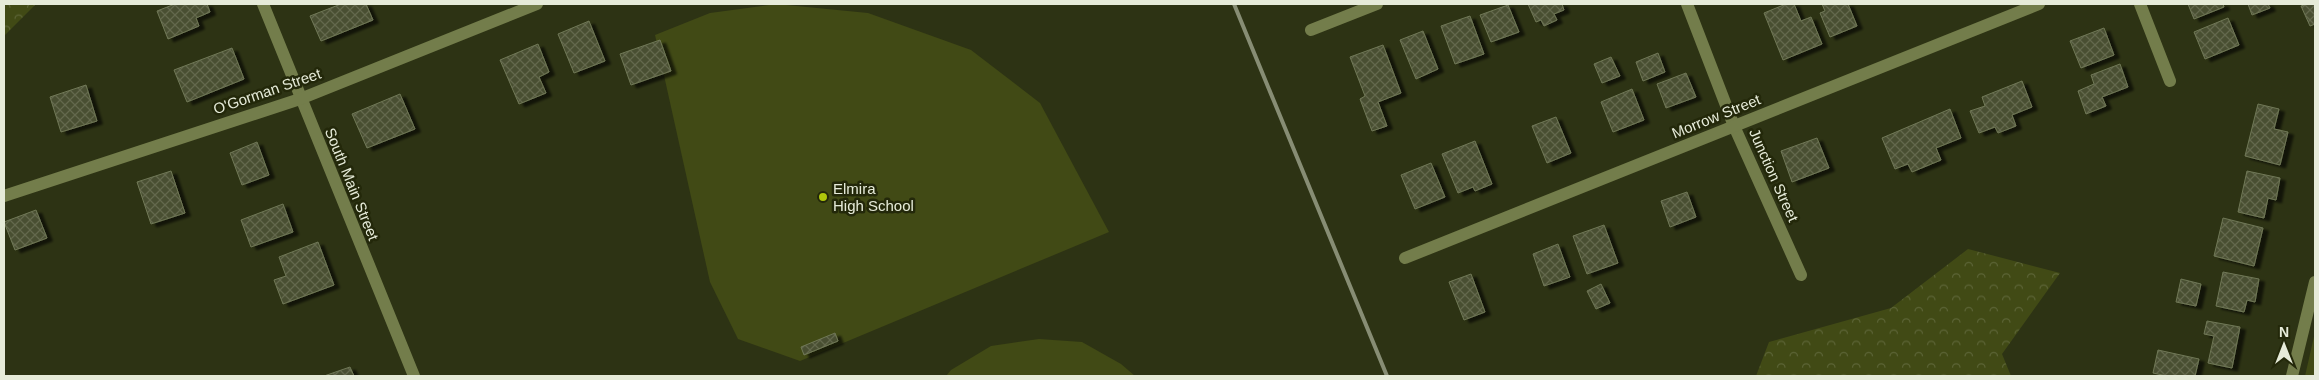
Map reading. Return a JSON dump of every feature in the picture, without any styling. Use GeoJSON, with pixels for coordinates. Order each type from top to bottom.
{"type":"FeatureCollection","features":[{"type":"Feature","properties":{"kind":"street","name":"South Main Street"},"geometry":{"type":"LineString","coordinates":[[263,4],[414,376]]}},
{"type":"Feature","properties":{"kind":"street","name":"O'Gorman Street"},"geometry":{"type":"LineString","coordinates":[[4,196],[300,99],[536,4]]}},
{"type":"Feature","properties":{"kind":"street"},"geometry":{"type":"LineString","coordinates":[[1311,30],[1377,4]]}},
{"type":"Feature","properties":{"kind":"street","name":"Junction Street"},"geometry":{"type":"LineString","coordinates":[[1687,4],[1734,126],[1801,275]]}},
{"type":"Feature","properties":{"kind":"street","name":"Morrow Street"},"geometry":{"type":"LineString","coordinates":[[1405,258],[2039,4]]}},
{"type":"Feature","properties":{"kind":"street"},"geometry":{"type":"LineString","coordinates":[[2140,4],[2170,80]]}},
{"type":"Feature","properties":{"kind":"street"},"geometry":{"type":"LineString","coordinates":[[2292,376],[2315,282]]}},
{"type":"Feature","properties":{"kind":"green space"},"geometry":{"type":"Polygon","coordinates":[[[4,4],[36,4],[4,36],[4,4]]]}},
{"type":"Feature","properties":{"kind":"green space"},"geometry":{"type":"Polygon","coordinates":[[[776,4],[868,13],[971,50],[1040,103],[1109,232],[800,361],[738,339],[710,282],[655,35],[710,13],[776,4]]]}},
{"type":"Feature","properties":{"kind":"green space"},"geometry":{"type":"Polygon","coordinates":[[[1968,249],[2060,273],[2002,354],[2011,376],[1756,376],[1769,342],[1891,308],[1968,249]]]}},
{"type":"Feature","properties":{"kind":"green space"},"geometry":{"type":"Polygon","coordinates":[[[2315,332],[2315,376],[2305,376],[2315,332]]]}},
{"type":"Feature","properties":{"kind":"green space"},"geometry":{"type":"Polygon","coordinates":[[[1039,339],[1082,342],[1121,364],[1135,376],[946,376],[951,370],[991,346],[1039,339]]]}},
{"type":"Feature","properties":{"kind":"building"},"geometry":{"type":"Polygon","coordinates":[[[175,4],[207,4],[210,12],[196,18],[199,26],[168,39],[157,11],[175,4]]]}},
{"type":"Feature","properties":{"kind":"building"},"geometry":{"type":"Polygon","coordinates":[[[341,4],[366,4],[373,20],[321,41],[310,16],[341,4]]]}},
{"type":"Feature","properties":{"kind":"building"},"geometry":{"type":"Polygon","coordinates":[[[1528,4],[1562,4],[1564,10],[1554,14],[1557,20],[1544,26],[1541,20],[1536,22],[1528,4]]]}},
{"type":"Feature","properties":{"kind":"building"},"geometry":{"type":"Polygon","coordinates":[[[1786,4],[1794,4],[1801,21],[1811,17],[1822,44],[1783,60],[1764,13],[1786,4]]]}},
{"type":"Feature","properties":{"kind":"building"},"geometry":{"type":"Polygon","coordinates":[[[1822,4],[1848,4],[1857,26],[1830,37],[1820,13],[1825,11],[1822,4]]]}},
{"type":"Feature","properties":{"kind":"building"},"geometry":{"type":"Polygon","coordinates":[[[2188,4],[2223,4],[2224,7],[2194,19],[2188,4]]]}},
{"type":"Feature","properties":{"kind":"building"},"geometry":{"type":"Polygon","coordinates":[[[2248,4],[2268,4],[2270,8],[2252,15],[2248,4]]]}},
{"type":"Feature","properties":{"kind":"building"},"geometry":{"type":"Polygon","coordinates":[[[2315,4],[2315,24],[2310,26],[2301,6],[2315,4]]]}},
{"type":"Feature","properties":{"kind":"building"},"geometry":{"type":"Polygon","coordinates":[[[1508,5],[1519,32],[1491,42],[1480,15],[1508,5]]]}},
{"type":"Feature","properties":{"kind":"building"},"geometry":{"type":"Polygon","coordinates":[[[1470,16],[1484,54],[1455,64],[1441,26],[1470,16]]]}},
{"type":"Feature","properties":{"kind":"building"},"geometry":{"type":"Polygon","coordinates":[[[2228,18],[2239,45],[2205,59],[2194,32],[2228,18]]]}},
{"type":"Feature","properties":{"kind":"building"},"geometry":{"type":"Polygon","coordinates":[[[589,21],[605,61],[574,73],[558,34],[589,21]]]}},
{"type":"Feature","properties":{"kind":"building"},"geometry":{"type":"Polygon","coordinates":[[[2104,28],[2114,55],[2081,68],[2070,41],[2104,28]]]}},
{"type":"Feature","properties":{"kind":"building"},"geometry":{"type":"Polygon","coordinates":[[[1423,31],[1438,69],[1416,79],[1400,40],[1423,31]]]}},
{"type":"Feature","properties":{"kind":"building"},"geometry":{"type":"Polygon","coordinates":[[[660,40],[671,71],[631,85],[620,54],[660,40]]]}},
{"type":"Feature","properties":{"kind":"building"},"geometry":{"type":"Polygon","coordinates":[[[538,44],[549,72],[539,77],[546,93],[519,104],[500,60],[538,44]]]}},
{"type":"Feature","properties":{"kind":"building"},"geometry":{"type":"Polygon","coordinates":[[[1383,45],[1401,93],[1378,102],[1387,126],[1372,131],[1360,99],[1365,96],[1350,57],[1383,45]]]}},
{"type":"Feature","properties":{"kind":"building"},"geometry":{"type":"Polygon","coordinates":[[[232,48],[244,79],[187,102],[174,70],[232,48]]]}},
{"type":"Feature","properties":{"kind":"building"},"geometry":{"type":"Polygon","coordinates":[[[1658,53],[1665,72],[1643,81],[1636,62],[1658,53]]]}},
{"type":"Feature","properties":{"kind":"building"},"geometry":{"type":"Polygon","coordinates":[[[1611,57],[1620,76],[1602,83],[1594,64],[1611,57]]]}},
{"type":"Feature","properties":{"kind":"building"},"geometry":{"type":"Polygon","coordinates":[[[2120,64],[2128,87],[2102,97],[2106,106],[2086,114],[2078,91],[2094,84],[2091,75],[2120,64]]]}},
{"type":"Feature","properties":{"kind":"building"},"geometry":{"type":"Polygon","coordinates":[[[1686,73],[1696,97],[1666,108],[1657,84],[1686,73]]]}},
{"type":"Feature","properties":{"kind":"building"},"geometry":{"type":"Polygon","coordinates":[[[2022,81],[2032,107],[2012,115],[2016,126],[1998,133],[1995,127],[1979,133],[1970,111],[1985,106],[1982,97],[2022,81]]]}},
{"type":"Feature","properties":{"kind":"building"},"geometry":{"type":"Polygon","coordinates":[[[86,85],[97,121],[61,132],[50,97],[86,85]]]}},
{"type":"Feature","properties":{"kind":"building"},"geometry":{"type":"Polygon","coordinates":[[[1632,89],[1644,120],[1613,132],[1601,102],[1632,89]]]}},
{"type":"Feature","properties":{"kind":"building"},"geometry":{"type":"Polygon","coordinates":[[[400,94],[415,129],[367,148],[352,114],[400,94]]]}},
{"type":"Feature","properties":{"kind":"building"},"geometry":{"type":"Polygon","coordinates":[[[2258,104],[2279,109],[2274,129],[2288,132],[2280,165],[2245,156],[2258,104]]]}},
{"type":"Feature","properties":{"kind":"building"},"geometry":{"type":"Polygon","coordinates":[[[1950,109],[1961,138],[1936,148],[1941,160],[1912,172],[1908,164],[1895,169],[1882,138],[1950,109]]]}},
{"type":"Feature","properties":{"kind":"building"},"geometry":{"type":"Polygon","coordinates":[[[1556,117],[1571,153],[1547,163],[1532,126],[1556,117]]]}},
{"type":"Feature","properties":{"kind":"building"},"geometry":{"type":"Polygon","coordinates":[[[1817,138],[1829,168],[1792,182],[1781,151],[1817,138]]]}},
{"type":"Feature","properties":{"kind":"building"},"geometry":{"type":"Polygon","coordinates":[[[1475,141],[1492,184],[1475,191],[1473,187],[1458,193],[1442,154],[1475,141]]]}},
{"type":"Feature","properties":{"kind":"building"},"geometry":{"type":"Polygon","coordinates":[[[257,142],[269,175],[242,185],[230,153],[257,142]]]}},
{"type":"Feature","properties":{"kind":"building"},"geometry":{"type":"Polygon","coordinates":[[[1431,163],[1445,197],[1415,209],[1401,175],[1431,163]]]}},
{"type":"Feature","properties":{"kind":"building"},"geometry":{"type":"Polygon","coordinates":[[[171,171],[185,213],[151,224],[137,182],[171,171]]]}},
{"type":"Feature","properties":{"kind":"building"},"geometry":{"type":"Polygon","coordinates":[[[2247,171],[2280,178],[2276,200],[2268,198],[2264,218],[2238,212],[2247,171]]]}},
{"type":"Feature","properties":{"kind":"building"},"geometry":{"type":"Polygon","coordinates":[[[1687,192],[1696,217],[1670,227],[1661,201],[1687,192]]]}},
{"type":"Feature","properties":{"kind":"building"},"geometry":{"type":"Polygon","coordinates":[[[283,204],[293,232],[251,247],[241,220],[283,204]]]}},
{"type":"Feature","properties":{"kind":"building"},"geometry":{"type":"Polygon","coordinates":[[[36,210],[47,238],[15,250],[4,222],[36,210]]]}},
{"type":"Feature","properties":{"kind":"building"},"geometry":{"type":"Polygon","coordinates":[[[2223,218],[2263,228],[2254,266],[2214,256],[2223,218]]]}},
{"type":"Feature","properties":{"kind":"building"},"geometry":{"type":"Polygon","coordinates":[[[1604,225],[1618,263],[1587,274],[1573,236],[1604,225]]]}},
{"type":"Feature","properties":{"kind":"building"},"geometry":{"type":"Polygon","coordinates":[[[318,242],[334,285],[283,304],[274,280],[286,276],[279,257],[318,242]]]}},
{"type":"Feature","properties":{"kind":"building"},"geometry":{"type":"Polygon","coordinates":[[[1558,244],[1570,277],[1544,286],[1533,254],[1558,244]]]}},
{"type":"Feature","properties":{"kind":"building"},"geometry":{"type":"Polygon","coordinates":[[[2223,272],[2259,279],[2255,302],[2247,300],[2244,312],[2216,306],[2223,272]]]}},
{"type":"Feature","properties":{"kind":"building"},"geometry":{"type":"Polygon","coordinates":[[[1471,274],[1485,312],[1464,320],[1449,282],[1471,274]]]}},
{"type":"Feature","properties":{"kind":"building"},"geometry":{"type":"Polygon","coordinates":[[[2181,279],[2201,284],[2196,306],[2176,302],[2181,279]]]}},
{"type":"Feature","properties":{"kind":"building"},"geometry":{"type":"Polygon","coordinates":[[[1601,284],[1610,303],[1596,309],[1587,291],[1601,284]]]}},
{"type":"Feature","properties":{"kind":"building"},"geometry":{"type":"Polygon","coordinates":[[[2207,321],[2240,327],[2232,368],[2208,363],[2214,336],[2204,334],[2207,321]]]}},
{"type":"Feature","properties":{"kind":"building"},"geometry":{"type":"Polygon","coordinates":[[[835,333],[838,341],[804,355],[801,347],[835,333]]]}},
{"type":"Feature","properties":{"kind":"building"},"geometry":{"type":"Polygon","coordinates":[[[2158,350],[2199,359],[2195,376],[2167,376],[2153,373],[2158,350]]]}},
{"type":"Feature","properties":{"kind":"building"},"geometry":{"type":"Polygon","coordinates":[[[350,367],[354,376],[324,376],[350,367]]]}},
{"type":"Feature","properties":{"kind":"railway"},"geometry":{"type":"LineString","coordinates":[[1234,4],[1387,376]]}},
{"type":"Feature","properties":{"kind":"place","name":"Elmira High School"},"geometry":{"type":"Point","coordinates":[823,197]}}]}
